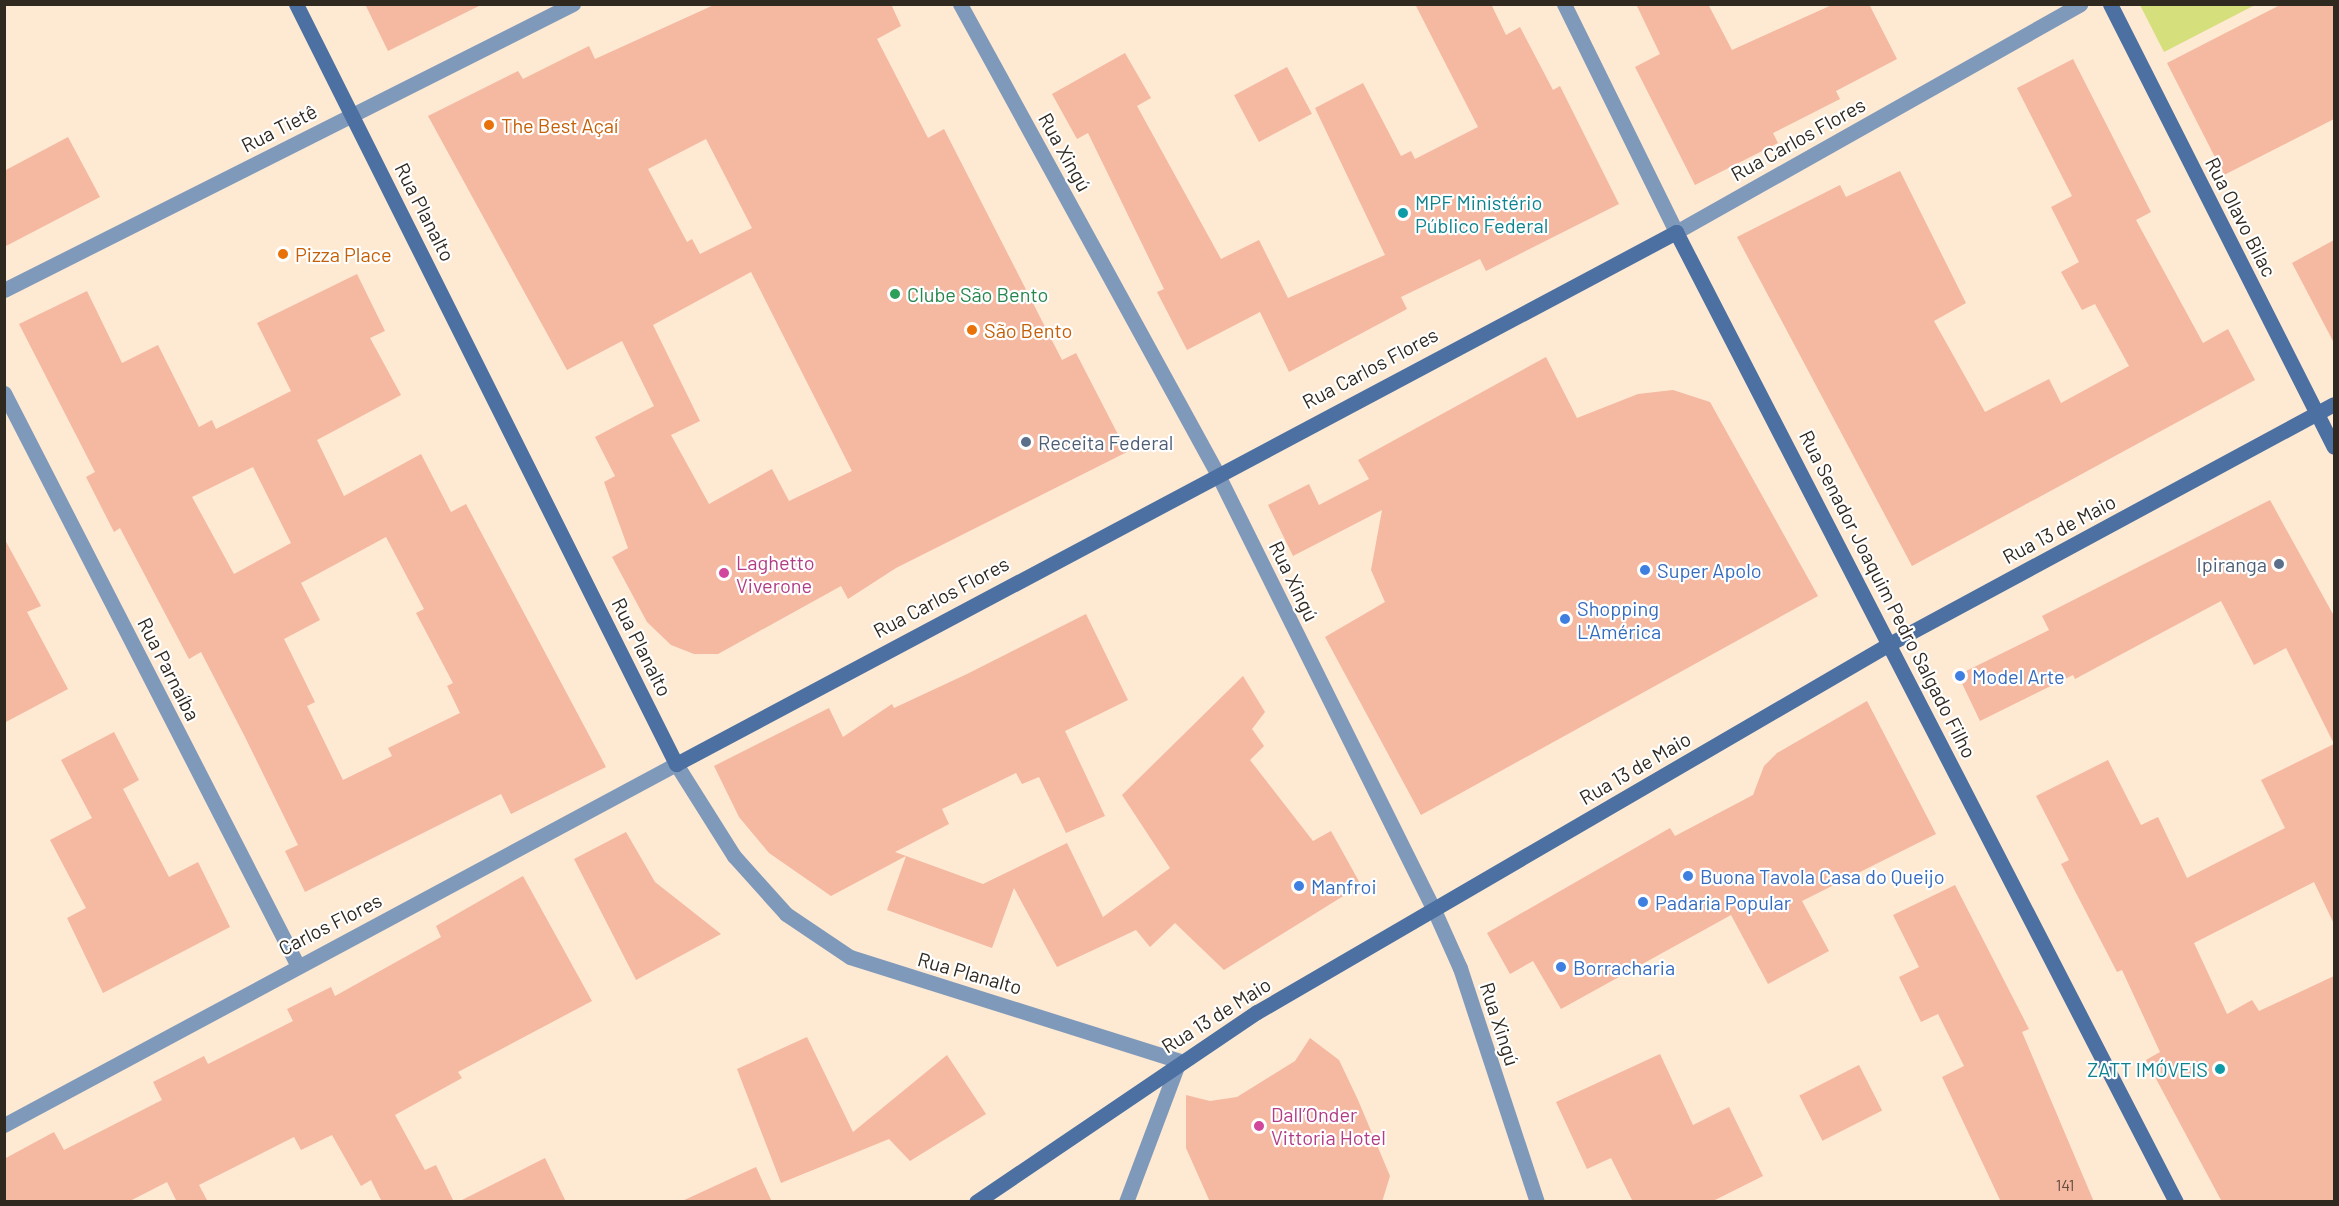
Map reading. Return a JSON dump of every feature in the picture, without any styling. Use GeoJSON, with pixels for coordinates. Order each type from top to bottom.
{"type":"FeatureCollection","features":[{"type":"Feature","properties":{"kind":"main road","name":"Rua Planalto"},"geometry":{"type":"LineString","coordinates":[[296,4],[676,764]]}},
{"type":"Feature","properties":{"kind":"main road","name":"Rua Olavo Bilac"},"geometry":{"type":"LineString","coordinates":[[2110,4],[2334,447]]}},
{"type":"Feature","properties":{"kind":"main road","name":"Rua Carlos Flores"},"geometry":{"type":"LineString","coordinates":[[676,764],[1217,473],[1676,232]]}},
{"type":"Feature","properties":{"kind":"main road","name":"Rua Senador Joaquim Pedro Salgado Filho"},"geometry":{"type":"LineString","coordinates":[[1676,232],[1891,643],[2176,1202]]}},
{"type":"Feature","properties":{"kind":"main road","name":"Rua 13 de Maio"},"geometry":{"type":"LineString","coordinates":[[976,1202],[1179,1061],[1434,910],[1891,643],[2334,404]]}},
{"type":"Feature","properties":{"kind":"street","name":"Rua Tietê"},"geometry":{"type":"LineString","coordinates":[[4,290],[573,4]]}},
{"type":"Feature","properties":{"kind":"street","name":"Rua Xingú"},"geometry":{"type":"LineString","coordinates":[[960,4],[1217,473],[1434,910],[1460,968],[1537,1202]]}},
{"type":"Feature","properties":{"kind":"street","name":"Rua Senador Joaquim Pedro Salgado Filho"},"geometry":{"type":"LineString","coordinates":[[1564,4],[1676,232]]}},
{"type":"Feature","properties":{"kind":"street","name":"Rua Carlos Flores"},"geometry":{"type":"LineString","coordinates":[[1676,232],[2080,4]]}},
{"type":"Feature","properties":{"kind":"street","name":"Rua Parnaíba"},"geometry":{"type":"LineString","coordinates":[[4,393],[297,964]]}},
{"type":"Feature","properties":{"kind":"street","name":"Carlos Flores"},"geometry":{"type":"LineString","coordinates":[[4,1125],[297,964],[676,764]]}},
{"type":"Feature","properties":{"kind":"street","name":"Rua Planalto"},"geometry":{"type":"LineString","coordinates":[[676,764],[734,856],[786,914],[850,957],[1179,1061]]}},
{"type":"Feature","properties":{"kind":"street"},"geometry":{"type":"LineString","coordinates":[[1126,1202],[1179,1061]]}},
{"type":"Feature","properties":{"kind":"green space"},"geometry":{"type":"Polygon","coordinates":[[[2140,5],[2255,5],[2164,52],[2140,5]]]}},
{"type":"Feature","properties":{"kind":"building"},"geometry":{"type":"Polygon","coordinates":[[[365,4],[483,4],[388,51],[365,4]]]}},
{"type":"Feature","properties":{"kind":"building"},"geometry":{"type":"Polygon","coordinates":[[[716,4],[891,4],[901,26],[877,39],[928,138],[944,129],[1062,360],[1076,353],[1127,452],[896,568],[848,599],[841,586],[718,654],[694,654],[671,645],[647,622],[612,557],[628,548],[604,482],[615,476],[595,437],[654,406],[622,341],[567,370],[428,116],[518,71],[523,79],[589,46],[595,59],[716,4]],[[706,139],[648,169],[687,242],[692,239],[700,254],[752,228],[706,139]],[[751,272],[653,325],[700,421],[671,435],[709,504],[772,469],[789,501],[852,471],[751,272]]]}},
{"type":"Feature","properties":{"kind":"building"},"geometry":{"type":"Polygon","coordinates":[[[1415,4],[1491,4],[1506,35],[1520,27],[1553,90],[1560,86],[1619,204],[1486,271],[1480,259],[1401,297],[1407,309],[1289,372],[1260,312],[1187,350],[1157,292],[1164,289],[1088,133],[1077,139],[1052,94],[1125,53],[1151,98],[1137,106],[1221,259],[1259,240],[1288,298],[1385,255],[1315,108],[1363,83],[1401,156],[1411,151],[1415,159],[1478,127],[1415,4]]]}},
{"type":"Feature","properties":{"kind":"building"},"geometry":{"type":"Polygon","coordinates":[[[1636,4],[1708,4],[1732,50],[1834,4],[1869,4],[1897,59],[1836,91],[1840,99],[1773,133],[1778,143],[1695,185],[1635,67],[1660,54],[1636,4]]]}},
{"type":"Feature","properties":{"kind":"building"},"geometry":{"type":"Polygon","coordinates":[[[2282,4],[2334,4],[2334,119],[2224,175],[2167,63],[2282,4]]]}},
{"type":"Feature","properties":{"kind":"building"},"geometry":{"type":"Polygon","coordinates":[[[2073,59],[2151,212],[2136,220],[2203,343],[2228,329],[2255,380],[1912,566],[1737,237],[1840,185],[1846,197],[1900,171],[1966,303],[1934,321],[1985,412],[2049,379],[2061,403],[2129,366],[2095,304],[2082,310],[2061,272],[2079,262],[2051,207],[2072,196],[2017,88],[2073,59]]]}},
{"type":"Feature","properties":{"kind":"building"},"geometry":{"type":"Polygon","coordinates":[[[1287,67],[1312,114],[1259,142],[1234,95],[1287,67]]]}},
{"type":"Feature","properties":{"kind":"building"},"geometry":{"type":"Polygon","coordinates":[[[68,137],[100,197],[4,247],[4,171],[68,137]]]}},
{"type":"Feature","properties":{"kind":"building"},"geometry":{"type":"Polygon","coordinates":[[[2334,240],[2334,343],[2292,263],[2334,240]]]}},
{"type":"Feature","properties":{"kind":"building"},"geometry":{"type":"Polygon","coordinates":[[[357,274],[385,331],[370,338],[401,395],[317,440],[344,496],[421,454],[451,512],[466,504],[606,767],[511,814],[501,794],[305,892],[285,851],[298,845],[245,737],[201,652],[189,659],[120,528],[114,532],[86,477],[95,472],[19,324],[87,291],[122,363],[158,345],[199,427],[212,420],[216,429],[291,391],[257,323],[357,274]],[[253,467],[192,497],[234,574],[291,543],[253,467]],[[386,537],[301,583],[320,620],[284,639],[315,702],[307,706],[343,780],[392,756],[388,748],[460,713],[447,686],[453,683],[416,613],[424,609],[386,537]]]}},
{"type":"Feature","properties":{"kind":"building","name":"Shopping L'América"},"geometry":{"type":"Polygon","coordinates":[[[1546,357],[1577,418],[1638,394],[1673,390],[1710,402],[1818,596],[1421,815],[1325,637],[1385,602],[1371,570],[1382,510],[1293,556],[1268,505],[1309,484],[1319,505],[1369,479],[1358,460],[1546,357]]]}},
{"type":"Feature","properties":{"kind":"building"},"geometry":{"type":"Polygon","coordinates":[[[2270,500],[2334,616],[2334,744],[2286,648],[2254,665],[2221,601],[2075,679],[2073,675],[1980,721],[1958,675],[2049,630],[2042,616],[2270,500]]]}},
{"type":"Feature","properties":{"kind":"building"},"geometry":{"type":"Polygon","coordinates":[[[4,538],[41,606],[27,612],[68,689],[4,723],[4,538]]]}},
{"type":"Feature","properties":{"kind":"building"},"geometry":{"type":"Polygon","coordinates":[[[1086,614],[1128,700],[1065,731],[1105,816],[1066,833],[1039,777],[1022,784],[1016,773],[942,809],[949,824],[895,852],[906,856],[831,896],[769,853],[739,817],[714,766],[829,708],[843,737],[892,704],[894,708],[1086,614]]]}},
{"type":"Feature","properties":{"kind":"building"},"geometry":{"type":"Polygon","coordinates":[[[1243,676],[1265,712],[1252,729],[1264,746],[1250,760],[1313,841],[1331,831],[1361,885],[1224,970],[1175,923],[1150,947],[1136,930],[1057,967],[1014,888],[992,948],[887,910],[906,856],[983,884],[1067,843],[1103,917],[1170,868],[1122,795],[1243,676]]]}},
{"type":"Feature","properties":{"kind":"building"},"geometry":{"type":"Polygon","coordinates":[[[1867,701],[1936,834],[1802,901],[1829,951],[1768,984],[1731,915],[1561,1009],[1533,961],[1510,974],[1487,933],[1670,828],[1675,836],[1753,795],[1764,766],[1777,753],[1867,701]]]}},
{"type":"Feature","properties":{"kind":"building"},"geometry":{"type":"Polygon","coordinates":[[[114,732],[139,780],[123,789],[169,877],[198,862],[230,927],[103,993],[67,918],[86,908],[50,840],[92,818],[61,760],[114,732]]]}},
{"type":"Feature","properties":{"kind":"building"},"geometry":{"type":"Polygon","coordinates":[[[2334,744],[2334,924],[2314,882],[2194,943],[2227,1014],[2252,1000],[2259,1011],[2334,976],[2334,1202],[2222,1202],[2146,1060],[2160,1052],[2122,970],[2117,972],[2061,864],[2069,860],[2036,796],[2108,760],[2141,825],[2158,817],[2187,878],[2285,828],[2261,780],[2334,744]]]}},
{"type":"Feature","properties":{"kind":"building"},"geometry":{"type":"Polygon","coordinates":[[[626,832],[655,882],[721,934],[636,980],[574,859],[626,832]]]}},
{"type":"Feature","properties":{"kind":"building"},"geometry":{"type":"Polygon","coordinates":[[[523,876],[592,1001],[458,1072],[462,1078],[395,1115],[425,1170],[436,1165],[454,1202],[382,1202],[371,1180],[361,1186],[332,1135],[301,1150],[294,1137],[199,1185],[208,1202],[177,1202],[167,1182],[128,1202],[4,1202],[4,1159],[54,1132],[64,1150],[162,1100],[153,1082],[204,1056],[208,1064],[293,1021],[287,1009],[331,987],[335,996],[441,937],[436,926],[523,876]]]}},
{"type":"Feature","properties":{"kind":"building"},"geometry":{"type":"Polygon","coordinates":[[[1955,885],[2029,1029],[2022,1032],[2094,1202],[2001,1202],[1942,1077],[1964,1066],[1938,1014],[1921,1022],[1899,977],[1919,967],[1893,915],[1955,885]]]}},
{"type":"Feature","properties":{"kind":"building"},"geometry":{"type":"Polygon","coordinates":[[[807,1037],[853,1132],[947,1055],[986,1114],[910,1161],[889,1139],[781,1183],[737,1069],[807,1037]]]}},
{"type":"Feature","properties":{"kind":"building","name":"Dall’Onder Vittoria Hotel"},"geometry":{"type":"Polygon","coordinates":[[[1310,1038],[1339,1060],[1358,1100],[1390,1176],[1382,1202],[1210,1202],[1186,1148],[1186,1095],[1210,1101],[1237,1097],[1295,1061],[1310,1038]]]}},
{"type":"Feature","properties":{"kind":"building"},"geometry":{"type":"Polygon","coordinates":[[[1660,1054],[1693,1125],[1729,1107],[1763,1176],[1711,1202],[1633,1202],[1611,1158],[1587,1169],[1556,1102],[1660,1054]]]}},
{"type":"Feature","properties":{"kind":"building"},"geometry":{"type":"Polygon","coordinates":[[[1859,1065],[1882,1110],[1822,1141],[1799,1095],[1859,1065]]]}},
{"type":"Feature","properties":{"kind":"building"},"geometry":{"type":"Polygon","coordinates":[[[545,1158],[566,1202],[458,1202],[545,1158]]]}},
{"type":"Feature","properties":{"kind":"building"},"geometry":{"type":"Polygon","coordinates":[[[756,1167],[772,1202],[680,1202],[756,1167]]]}},
{"type":"Feature","properties":{"kind":"place","name":"The Best Açaí"},"geometry":{"type":"Point","coordinates":[489,125]}},
{"type":"Feature","properties":{"kind":"place","name":"MPF Ministério Público Federal"},"geometry":{"type":"Point","coordinates":[1403,213]}},
{"type":"Feature","properties":{"kind":"place","name":"Pizza Place"},"geometry":{"type":"Point","coordinates":[283,254]}},
{"type":"Feature","properties":{"kind":"place","name":"Clube São Bento"},"geometry":{"type":"Point","coordinates":[895,294]}},
{"type":"Feature","properties":{"kind":"place","name":"São Bento"},"geometry":{"type":"Point","coordinates":[972,330]}},
{"type":"Feature","properties":{"kind":"place","name":"Receita Federal"},"geometry":{"type":"Point","coordinates":[1026,442]}},
{"type":"Feature","properties":{"kind":"place","name":"Ipiranga"},"geometry":{"type":"Point","coordinates":[2279,564]}},
{"type":"Feature","properties":{"kind":"place","name":"Super Apolo"},"geometry":{"type":"Point","coordinates":[1645,570]}},
{"type":"Feature","properties":{"kind":"place","name":"Laghetto Viverone"},"geometry":{"type":"Point","coordinates":[724,573]}},
{"type":"Feature","properties":{"kind":"place","name":"Shopping L'América"},"geometry":{"type":"Point","coordinates":[1565,619]}},
{"type":"Feature","properties":{"kind":"place","name":"Model Arte"},"geometry":{"type":"Point","coordinates":[1960,676]}},
{"type":"Feature","properties":{"kind":"place","name":"Buona Tavola Casa do Queijo"},"geometry":{"type":"Point","coordinates":[1688,876]}},
{"type":"Feature","properties":{"kind":"place","name":"Manfroi"},"geometry":{"type":"Point","coordinates":[1299,886]}},
{"type":"Feature","properties":{"kind":"place","name":"Padaria Popular"},"geometry":{"type":"Point","coordinates":[1643,902]}},
{"type":"Feature","properties":{"kind":"place","name":"Borracharia"},"geometry":{"type":"Point","coordinates":[1561,967]}},
{"type":"Feature","properties":{"kind":"place","name":"ZATT IMÓVEIS"},"geometry":{"type":"Point","coordinates":[2220,1069]}},
{"type":"Feature","properties":{"kind":"place","name":"Dall’Onder Vittoria Hotel"},"geometry":{"type":"Point","coordinates":[1259,1126]}}]}
